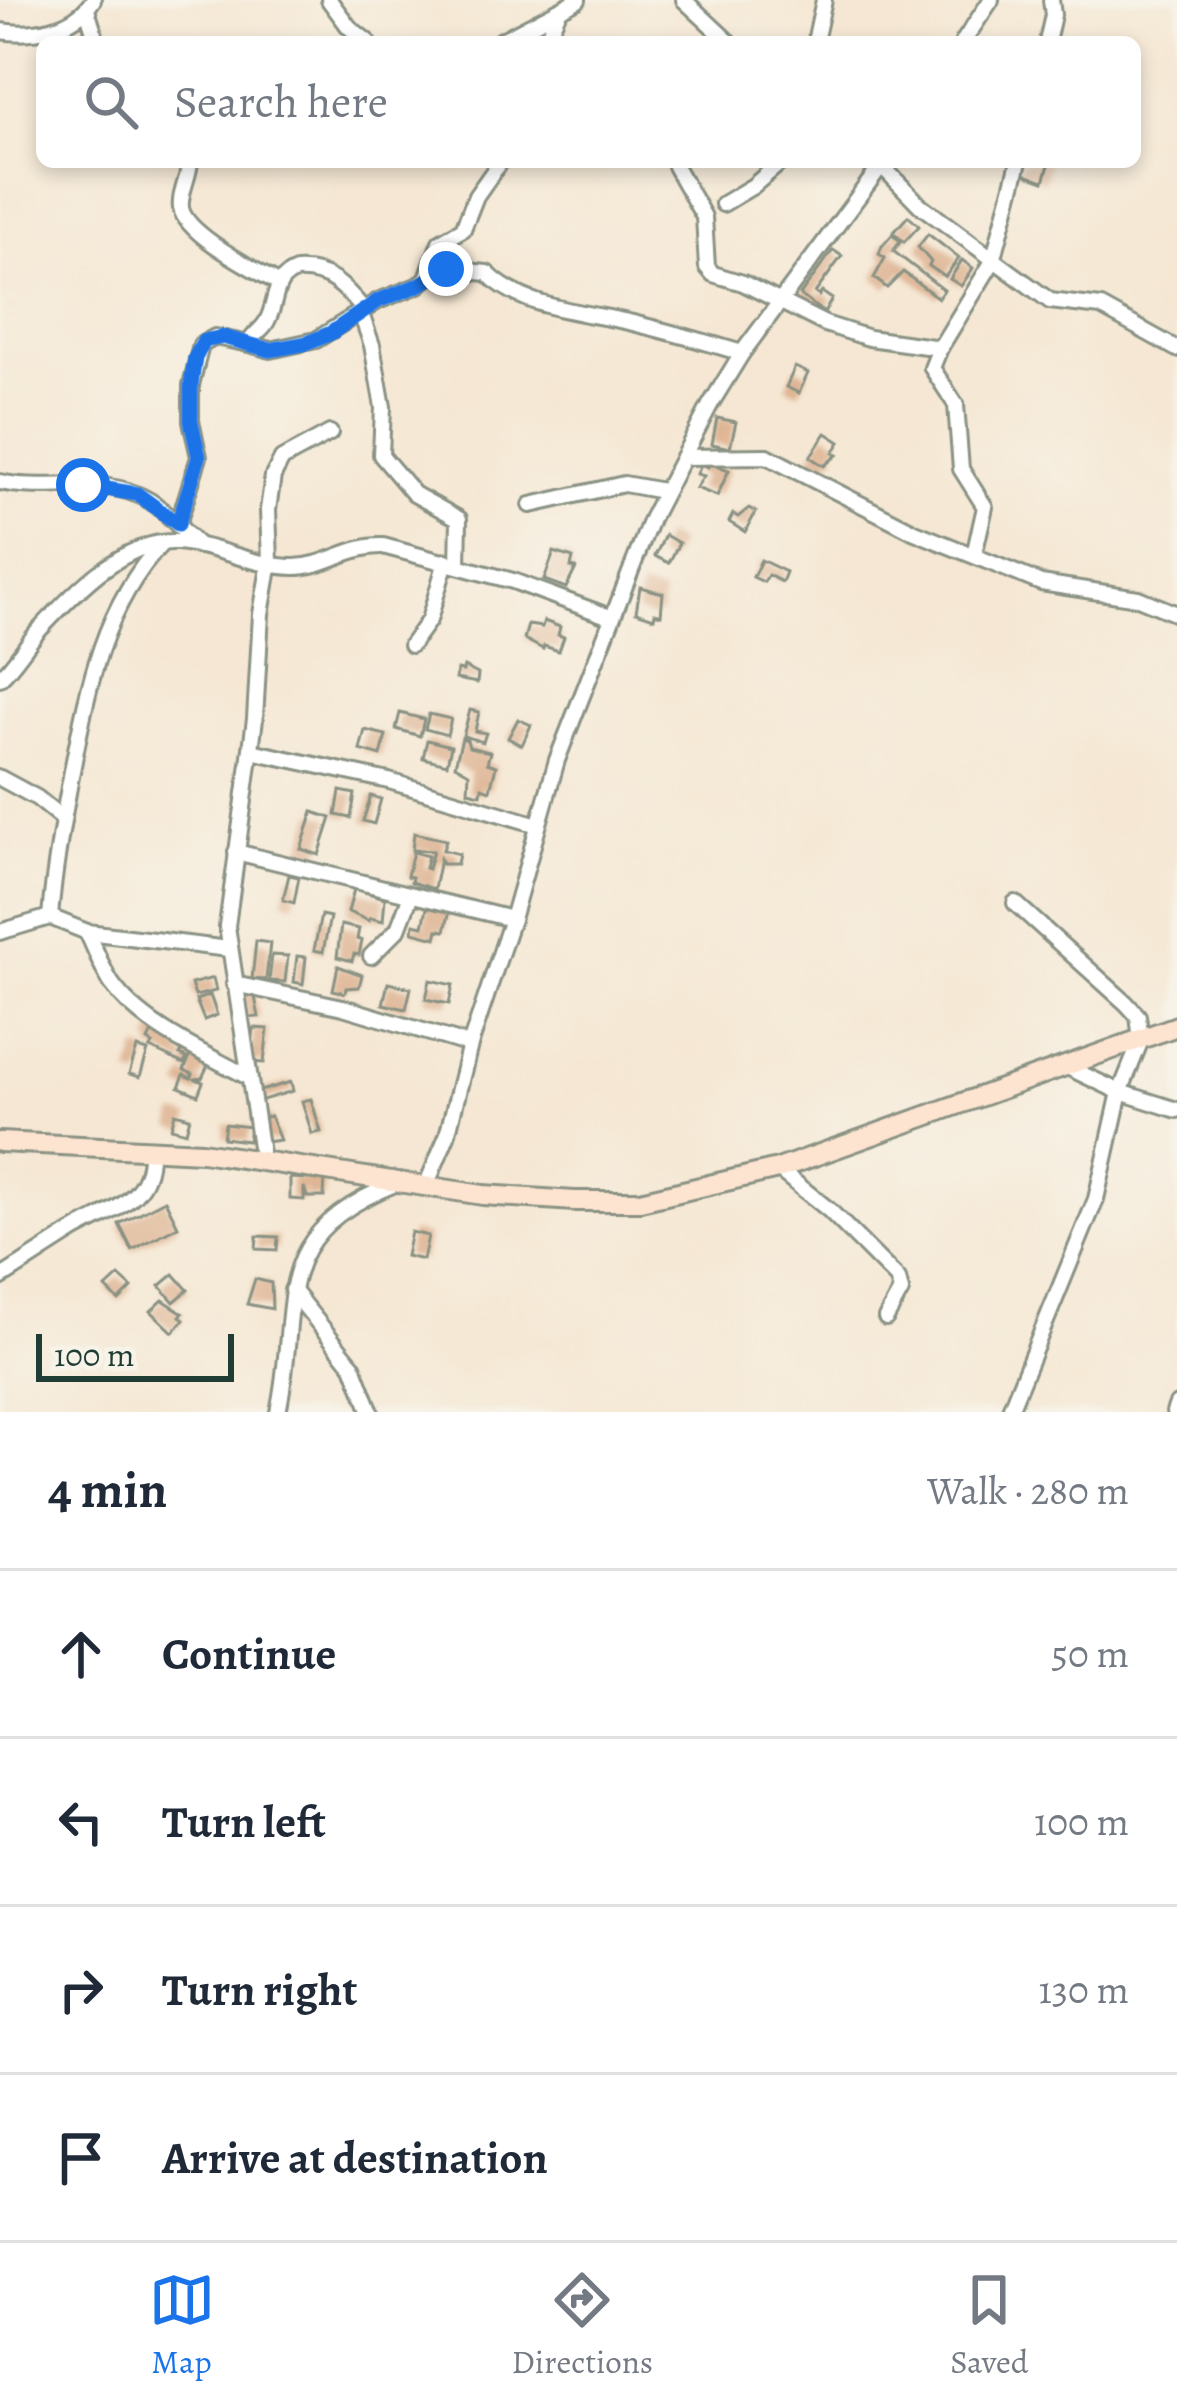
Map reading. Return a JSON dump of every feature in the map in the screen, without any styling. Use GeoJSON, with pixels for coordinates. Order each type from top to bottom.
{"type":"FeatureCollection","features":[{"type":"Feature","properties":{"kind":"street"},"geometry":{"type":"LineString","coordinates":[[329,0],[360,36]]}},
{"type":"Feature","properties":{"kind":"street"},"geometry":{"type":"LineString","coordinates":[[510,36],[578,0]]}},
{"type":"Feature","properties":{"kind":"street"},"geometry":{"type":"LineString","coordinates":[[684,0],[723,36]]}},
{"type":"Feature","properties":{"kind":"street"},"geometry":{"type":"LineString","coordinates":[[816,36],[824,0]]}},
{"type":"Feature","properties":{"kind":"street"},"geometry":{"type":"LineString","coordinates":[[967,36],[991,0]]}},
{"type":"Feature","properties":{"kind":"street"},"geometry":{"type":"LineString","coordinates":[[1048,36],[1051,0]]}},
{"type":"Feature","properties":{"kind":"street"},"geometry":{"type":"LineString","coordinates":[[0,31],[49,30],[70,22],[90,5],[96,36]]}},
{"type":"Feature","properties":{"kind":"street"},"geometry":{"type":"LineString","coordinates":[[548,36],[559,11]]}},
{"type":"Feature","properties":{"kind":"street"},"geometry":{"type":"LineString","coordinates":[[189,168],[182,201],[185,217],[217,245],[278,283]]}},
{"type":"Feature","properties":{"kind":"street"},"geometry":{"type":"LineString","coordinates":[[427,278],[440,242],[463,229],[476,196],[496,168]]}},
{"type":"Feature","properties":{"kind":"street"},"geometry":{"type":"LineString","coordinates":[[675,168],[704,218],[709,271],[779,300],[812,320],[869,338],[940,348]]}},
{"type":"Feature","properties":{"kind":"street"},"geometry":{"type":"LineString","coordinates":[[723,204],[774,168]]}},
{"type":"Feature","properties":{"kind":"street"},"geometry":{"type":"LineString","coordinates":[[426,1186],[447,1136],[470,1045],[568,728],[663,491],[742,353],[880,168]]}},
{"type":"Feature","properties":{"kind":"street"},"geometry":{"type":"LineString","coordinates":[[887,168],[920,206],[1053,303],[1101,307],[1177,350]]}},
{"type":"Feature","properties":{"kind":"street"},"geometry":{"type":"LineString","coordinates":[[974,555],[985,507],[961,469],[956,405],[932,368],[993,261],[1017,168]]}},
{"type":"Feature","properties":{"kind":"street"},"geometry":{"type":"LineString","coordinates":[[178,524],[199,457],[191,415],[195,358],[204,341],[215,337],[270,350],[308,343],[446,269],[490,273],[500,287],[535,303],[742,353]]}},
{"type":"Feature","properties":{"kind":"street"},"geometry":{"type":"LineString","coordinates":[[249,344],[251,335],[266,323],[278,283],[296,271],[322,273],[346,288],[362,310],[383,407],[381,455],[414,494],[459,519],[452,563],[429,620],[411,645]]}},
{"type":"Feature","properties":{"kind":"street"},"geometry":{"type":"LineString","coordinates":[[262,1160],[227,926],[251,751],[274,470],[282,459],[330,433]]}},
{"type":"Feature","properties":{"kind":"street"},"geometry":{"type":"LineString","coordinates":[[683,458],[766,456],[867,510],[1041,583],[1138,598],[1177,614]]}},
{"type":"Feature","properties":{"kind":"street"},"geometry":{"type":"LineString","coordinates":[[0,482],[125,490],[152,502],[199,546]]}},
{"type":"Feature","properties":{"kind":"street"},"geometry":{"type":"LineString","coordinates":[[531,505],[624,484],[663,491]]}},
{"type":"Feature","properties":{"kind":"street"},"geometry":{"type":"LineString","coordinates":[[0,678],[40,630],[111,565],[143,545],[162,543],[308,566],[363,545],[400,549],[610,616]]}},
{"type":"Feature","properties":{"kind":"street"},"geometry":{"type":"LineString","coordinates":[[50,917],[90,677],[126,590],[162,543]]}},
{"type":"Feature","properties":{"kind":"street"},"geometry":{"type":"LineString","coordinates":[[251,751],[389,781],[538,825]]}},
{"type":"Feature","properties":{"kind":"street"},"geometry":{"type":"LineString","coordinates":[[0,778],[63,819]]}},
{"type":"Feature","properties":{"kind":"street"},"geometry":{"type":"LineString","coordinates":[[236,852],[512,919]]}},
{"type":"Feature","properties":{"kind":"street"},"geometry":{"type":"LineString","coordinates":[[371,956],[398,929],[411,895]]}},
{"type":"Feature","properties":{"kind":"street"},"geometry":{"type":"LineString","coordinates":[[1009,1412],[1096,1199],[1120,1092],[1141,1040],[1138,1016],[1015,903]]}},
{"type":"Feature","properties":{"kind":"street"},"geometry":{"type":"LineString","coordinates":[[0,932],[50,917],[87,932],[229,949]]}},
{"type":"Feature","properties":{"kind":"street"},"geometry":{"type":"LineString","coordinates":[[87,932],[112,984],[136,1009],[248,1077]]}},
{"type":"Feature","properties":{"kind":"street"},"geometry":{"type":"LineString","coordinates":[[234,984],[332,1004],[470,1045]]}},
{"type":"Feature","properties":{"kind":"street"},"geometry":{"type":"LineString","coordinates":[[0,1142],[262,1160],[538,1200],[640,1201],[778,1169],[1177,1025]]}},
{"type":"Feature","properties":{"kind":"street"},"geometry":{"type":"LineString","coordinates":[[1063,1065],[1120,1092],[1177,1110]]}},
{"type":"Feature","properties":{"kind":"street"},"geometry":{"type":"LineString","coordinates":[[0,1278],[75,1230],[127,1204],[147,1178],[150,1150]]}},
{"type":"Feature","properties":{"kind":"street"},"geometry":{"type":"LineString","coordinates":[[778,1169],[829,1210],[898,1279],[901,1291],[886,1318]]}},
{"type":"Feature","properties":{"kind":"street"},"geometry":{"type":"LineString","coordinates":[[278,1412],[292,1291],[310,1239],[358,1203],[397,1183]]}},
{"type":"Feature","properties":{"kind":"street"},"geometry":{"type":"LineString","coordinates":[[292,1291],[353,1366],[371,1412]]}},
{"type":"Feature","properties":{"kind":"street"},"geometry":{"type":"LineString","coordinates":[[1174,1412],[1177,1404]]}},
{"type":"Feature","properties":{"kind":"building"},"geometry":{"type":"Polygon","coordinates":[[[1021,168],[1048,168],[1044,181],[1019,172],[1021,168]]]}},
{"type":"Feature","properties":{"kind":"building"},"geometry":{"type":"Polygon","coordinates":[[[908,216],[919,226],[904,242],[893,233],[908,216]]]}},
{"type":"Feature","properties":{"kind":"building"},"geometry":{"type":"Polygon","coordinates":[[[928,234],[959,258],[945,277],[929,266],[931,262],[918,247],[928,234]]]}},
{"type":"Feature","properties":{"kind":"building"},"geometry":{"type":"Polygon","coordinates":[[[892,235],[901,241],[893,251],[944,290],[938,298],[903,272],[887,288],[874,278],[885,258],[879,254],[882,246],[892,235]]]}},
{"type":"Feature","properties":{"kind":"building"},"geometry":{"type":"Polygon","coordinates":[[[833,250],[842,256],[815,293],[832,299],[824,313],[800,295],[833,250]]]}},
{"type":"Feature","properties":{"kind":"building"},"geometry":{"type":"Polygon","coordinates":[[[962,260],[973,268],[961,286],[950,279],[962,260]]]}},
{"type":"Feature","properties":{"kind":"building"},"geometry":{"type":"Polygon","coordinates":[[[795,367],[808,373],[799,393],[786,387],[795,367]]]}},
{"type":"Feature","properties":{"kind":"building"},"geometry":{"type":"Polygon","coordinates":[[[717,418],[736,422],[730,448],[712,444],[717,418]]]}},
{"type":"Feature","properties":{"kind":"building"},"geometry":{"type":"Polygon","coordinates":[[[826,433],[840,442],[833,453],[837,455],[824,466],[810,457],[826,433]]]}},
{"type":"Feature","properties":{"kind":"building"},"geometry":{"type":"Polygon","coordinates":[[[709,463],[729,470],[717,496],[696,488],[704,476],[697,474],[701,464],[708,467],[709,463]]]}},
{"type":"Feature","properties":{"kind":"building"},"geometry":{"type":"Polygon","coordinates":[[[749,508],[756,512],[745,532],[729,522],[733,514],[738,517],[749,508]]]}},
{"type":"Feature","properties":{"kind":"building"},"geometry":{"type":"Polygon","coordinates":[[[665,535],[679,543],[669,563],[655,556],[665,535]]]}},
{"type":"Feature","properties":{"kind":"building"},"geometry":{"type":"Polygon","coordinates":[[[554,552],[573,558],[571,567],[576,568],[566,588],[544,580],[554,552]]]}},
{"type":"Feature","properties":{"kind":"building"},"geometry":{"type":"Polygon","coordinates":[[[761,560],[786,572],[782,582],[768,575],[764,582],[753,577],[761,560]]]}},
{"type":"Feature","properties":{"kind":"building"},"geometry":{"type":"Polygon","coordinates":[[[640,587],[663,593],[661,615],[655,613],[654,618],[636,612],[640,587]]]}},
{"type":"Feature","properties":{"kind":"building"},"geometry":{"type":"Polygon","coordinates":[[[544,621],[560,627],[558,635],[564,637],[559,651],[524,639],[528,625],[542,627],[544,621]]]}},
{"type":"Feature","properties":{"kind":"building"},"geometry":{"type":"Polygon","coordinates":[[[464,667],[478,674],[477,683],[456,679],[457,670],[464,667]]]}},
{"type":"Feature","properties":{"kind":"building"},"geometry":{"type":"Polygon","coordinates":[[[470,710],[479,712],[475,731],[486,733],[483,742],[463,736],[470,710]]]}},
{"type":"Feature","properties":{"kind":"building"},"geometry":{"type":"Polygon","coordinates":[[[400,713],[424,719],[420,736],[396,729],[400,713]]]}},
{"type":"Feature","properties":{"kind":"building"},"geometry":{"type":"Polygon","coordinates":[[[429,714],[451,719],[447,735],[425,729],[429,714]]]}},
{"type":"Feature","properties":{"kind":"building"},"geometry":{"type":"Polygon","coordinates":[[[518,719],[531,725],[522,745],[508,738],[518,719]]]}},
{"type":"Feature","properties":{"kind":"building"},"geometry":{"type":"Polygon","coordinates":[[[365,730],[386,735],[381,756],[360,750],[365,730]]]}},
{"type":"Feature","properties":{"kind":"building"},"geometry":{"type":"Polygon","coordinates":[[[462,738],[469,747],[490,752],[487,763],[496,766],[490,790],[482,787],[481,794],[468,791],[469,773],[455,765],[462,738]]]}},
{"type":"Feature","properties":{"kind":"building"},"geometry":{"type":"Polygon","coordinates":[[[427,740],[451,746],[447,764],[423,758],[427,740]]]}},
{"type":"Feature","properties":{"kind":"building"},"geometry":{"type":"Polygon","coordinates":[[[340,791],[355,794],[351,818],[336,815],[340,791]]]}},
{"type":"Feature","properties":{"kind":"building"},"geometry":{"type":"Polygon","coordinates":[[[371,796],[381,799],[374,824],[363,821],[371,796]]]}},
{"type":"Feature","properties":{"kind":"building"},"geometry":{"type":"Polygon","coordinates":[[[313,812],[331,818],[319,855],[301,849],[313,812]]]}},
{"type":"Feature","properties":{"kind":"building"},"geometry":{"type":"Polygon","coordinates":[[[414,833],[446,840],[443,850],[459,854],[457,864],[442,864],[440,859],[434,889],[411,882],[412,877],[407,876],[413,852],[428,856],[428,869],[433,851],[412,850],[414,833]]]}},
{"type":"Feature","properties":{"kind":"building"},"geometry":{"type":"Polygon","coordinates":[[[289,875],[299,877],[294,903],[283,900],[289,875]]]}},
{"type":"Feature","properties":{"kind":"building"},"geometry":{"type":"Polygon","coordinates":[[[354,889],[385,898],[383,921],[348,912],[354,889]]]}},
{"type":"Feature","properties":{"kind":"building"},"geometry":{"type":"Polygon","coordinates":[[[428,904],[450,910],[445,931],[438,930],[436,938],[413,932],[414,924],[423,926],[428,904]]]}},
{"type":"Feature","properties":{"kind":"building"},"geometry":{"type":"Polygon","coordinates":[[[321,915],[330,917],[323,952],[314,950],[321,915]]]}},
{"type":"Feature","properties":{"kind":"building"},"geometry":{"type":"Polygon","coordinates":[[[341,925],[359,929],[359,955],[354,954],[352,961],[337,957],[341,925]]]}},
{"type":"Feature","properties":{"kind":"building"},"geometry":{"type":"Polygon","coordinates":[[[256,941],[270,943],[266,980],[252,979],[256,941]]]}},
{"type":"Feature","properties":{"kind":"building"},"geometry":{"type":"Polygon","coordinates":[[[272,955],[288,956],[285,982],[269,981],[272,955]]]}},
{"type":"Feature","properties":{"kind":"building"},"geometry":{"type":"Polygon","coordinates":[[[297,956],[306,957],[303,984],[294,982],[297,956]]]}},
{"type":"Feature","properties":{"kind":"building"},"geometry":{"type":"Polygon","coordinates":[[[338,966],[362,975],[359,987],[346,988],[345,993],[333,990],[338,966]]]}},
{"type":"Feature","properties":{"kind":"building"},"geometry":{"type":"Polygon","coordinates":[[[213,978],[216,991],[195,996],[191,984],[213,978]]]}},
{"type":"Feature","properties":{"kind":"building"},"geometry":{"type":"Polygon","coordinates":[[[430,980],[453,985],[449,1004],[426,999],[430,980]]]}},
{"type":"Feature","properties":{"kind":"building"},"geometry":{"type":"Polygon","coordinates":[[[388,983],[411,988],[406,1009],[383,1004],[388,983]]]}},
{"type":"Feature","properties":{"kind":"building"},"geometry":{"type":"Polygon","coordinates":[[[254,992],[259,1017],[247,1018],[244,993],[254,992]]]}},
{"type":"Feature","properties":{"kind":"building"},"geometry":{"type":"Polygon","coordinates":[[[210,995],[217,1015],[204,1020],[196,1000],[210,995]]]}},
{"type":"Feature","properties":{"kind":"building"},"geometry":{"type":"Polygon","coordinates":[[[254,1028],[268,1029],[264,1063],[250,1062],[254,1028]]]}},
{"type":"Feature","properties":{"kind":"building"},"geometry":{"type":"Polygon","coordinates":[[[153,1030],[185,1045],[180,1055],[187,1058],[184,1064],[150,1048],[153,1030]]]}},
{"type":"Feature","properties":{"kind":"building"},"geometry":{"type":"Polygon","coordinates":[[[137,1048],[148,1051],[140,1077],[129,1074],[137,1048]]]}},
{"type":"Feature","properties":{"kind":"building"},"geometry":{"type":"Polygon","coordinates":[[[191,1054],[209,1063],[202,1078],[196,1079],[203,1082],[198,1095],[179,1087],[184,1075],[191,1078],[193,1074],[184,1070],[191,1054]]]}},
{"type":"Feature","properties":{"kind":"building"},"geometry":{"type":"Polygon","coordinates":[[[291,1082],[293,1091],[256,1102],[253,1093],[291,1082]]]}},
{"type":"Feature","properties":{"kind":"building"},"geometry":{"type":"Polygon","coordinates":[[[311,1099],[321,1132],[312,1134],[302,1101],[311,1099]]]}},
{"type":"Feature","properties":{"kind":"building"},"geometry":{"type":"Polygon","coordinates":[[[175,1113],[190,1117],[186,1132],[171,1128],[175,1113]]]}},
{"type":"Feature","properties":{"kind":"building"},"geometry":{"type":"Polygon","coordinates":[[[270,1116],[280,1140],[265,1142],[261,1118],[270,1116]]]}},
{"type":"Feature","properties":{"kind":"building"},"geometry":{"type":"Polygon","coordinates":[[[225,1124],[250,1127],[248,1141],[223,1138],[225,1124]]]}},
{"type":"Feature","properties":{"kind":"building"},"geometry":{"type":"Polygon","coordinates":[[[307,1175],[325,1176],[324,1197],[307,1197],[304,1187],[304,1200],[290,1199],[290,1178],[307,1179],[307,1175]]]}},
{"type":"Feature","properties":{"kind":"building"},"geometry":{"type":"Polygon","coordinates":[[[165,1200],[178,1226],[132,1250],[119,1224],[165,1200]]]}},
{"type":"Feature","properties":{"kind":"building"},"geometry":{"type":"Polygon","coordinates":[[[411,1232],[428,1236],[423,1260],[406,1256],[411,1232]]]}},
{"type":"Feature","properties":{"kind":"building"},"geometry":{"type":"Polygon","coordinates":[[[257,1236],[278,1237],[277,1250],[256,1249],[257,1236]]]}},
{"type":"Feature","properties":{"kind":"building"},"geometry":{"type":"Polygon","coordinates":[[[174,1274],[188,1290],[174,1302],[160,1286],[174,1274]]]}},
{"type":"Feature","properties":{"kind":"building"},"geometry":{"type":"Polygon","coordinates":[[[119,1276],[132,1288],[119,1301],[106,1288],[119,1276]]]}},
{"type":"Feature","properties":{"kind":"building"},"geometry":{"type":"Polygon","coordinates":[[[255,1279],[271,1283],[272,1309],[247,1304],[255,1279]]]}},
{"type":"Feature","properties":{"kind":"building"},"geometry":{"type":"Polygon","coordinates":[[[163,1300],[183,1313],[184,1320],[173,1332],[151,1311],[163,1300]]]}},
{"type":"Feature","properties":{"kind":"route"},"geometry":{"type":"LineString","coordinates":[[83,485],[137,494],[178,524],[199,457],[191,421],[191,374],[204,341],[232,338],[270,350],[308,343],[378,301],[446,269]]}}]}
